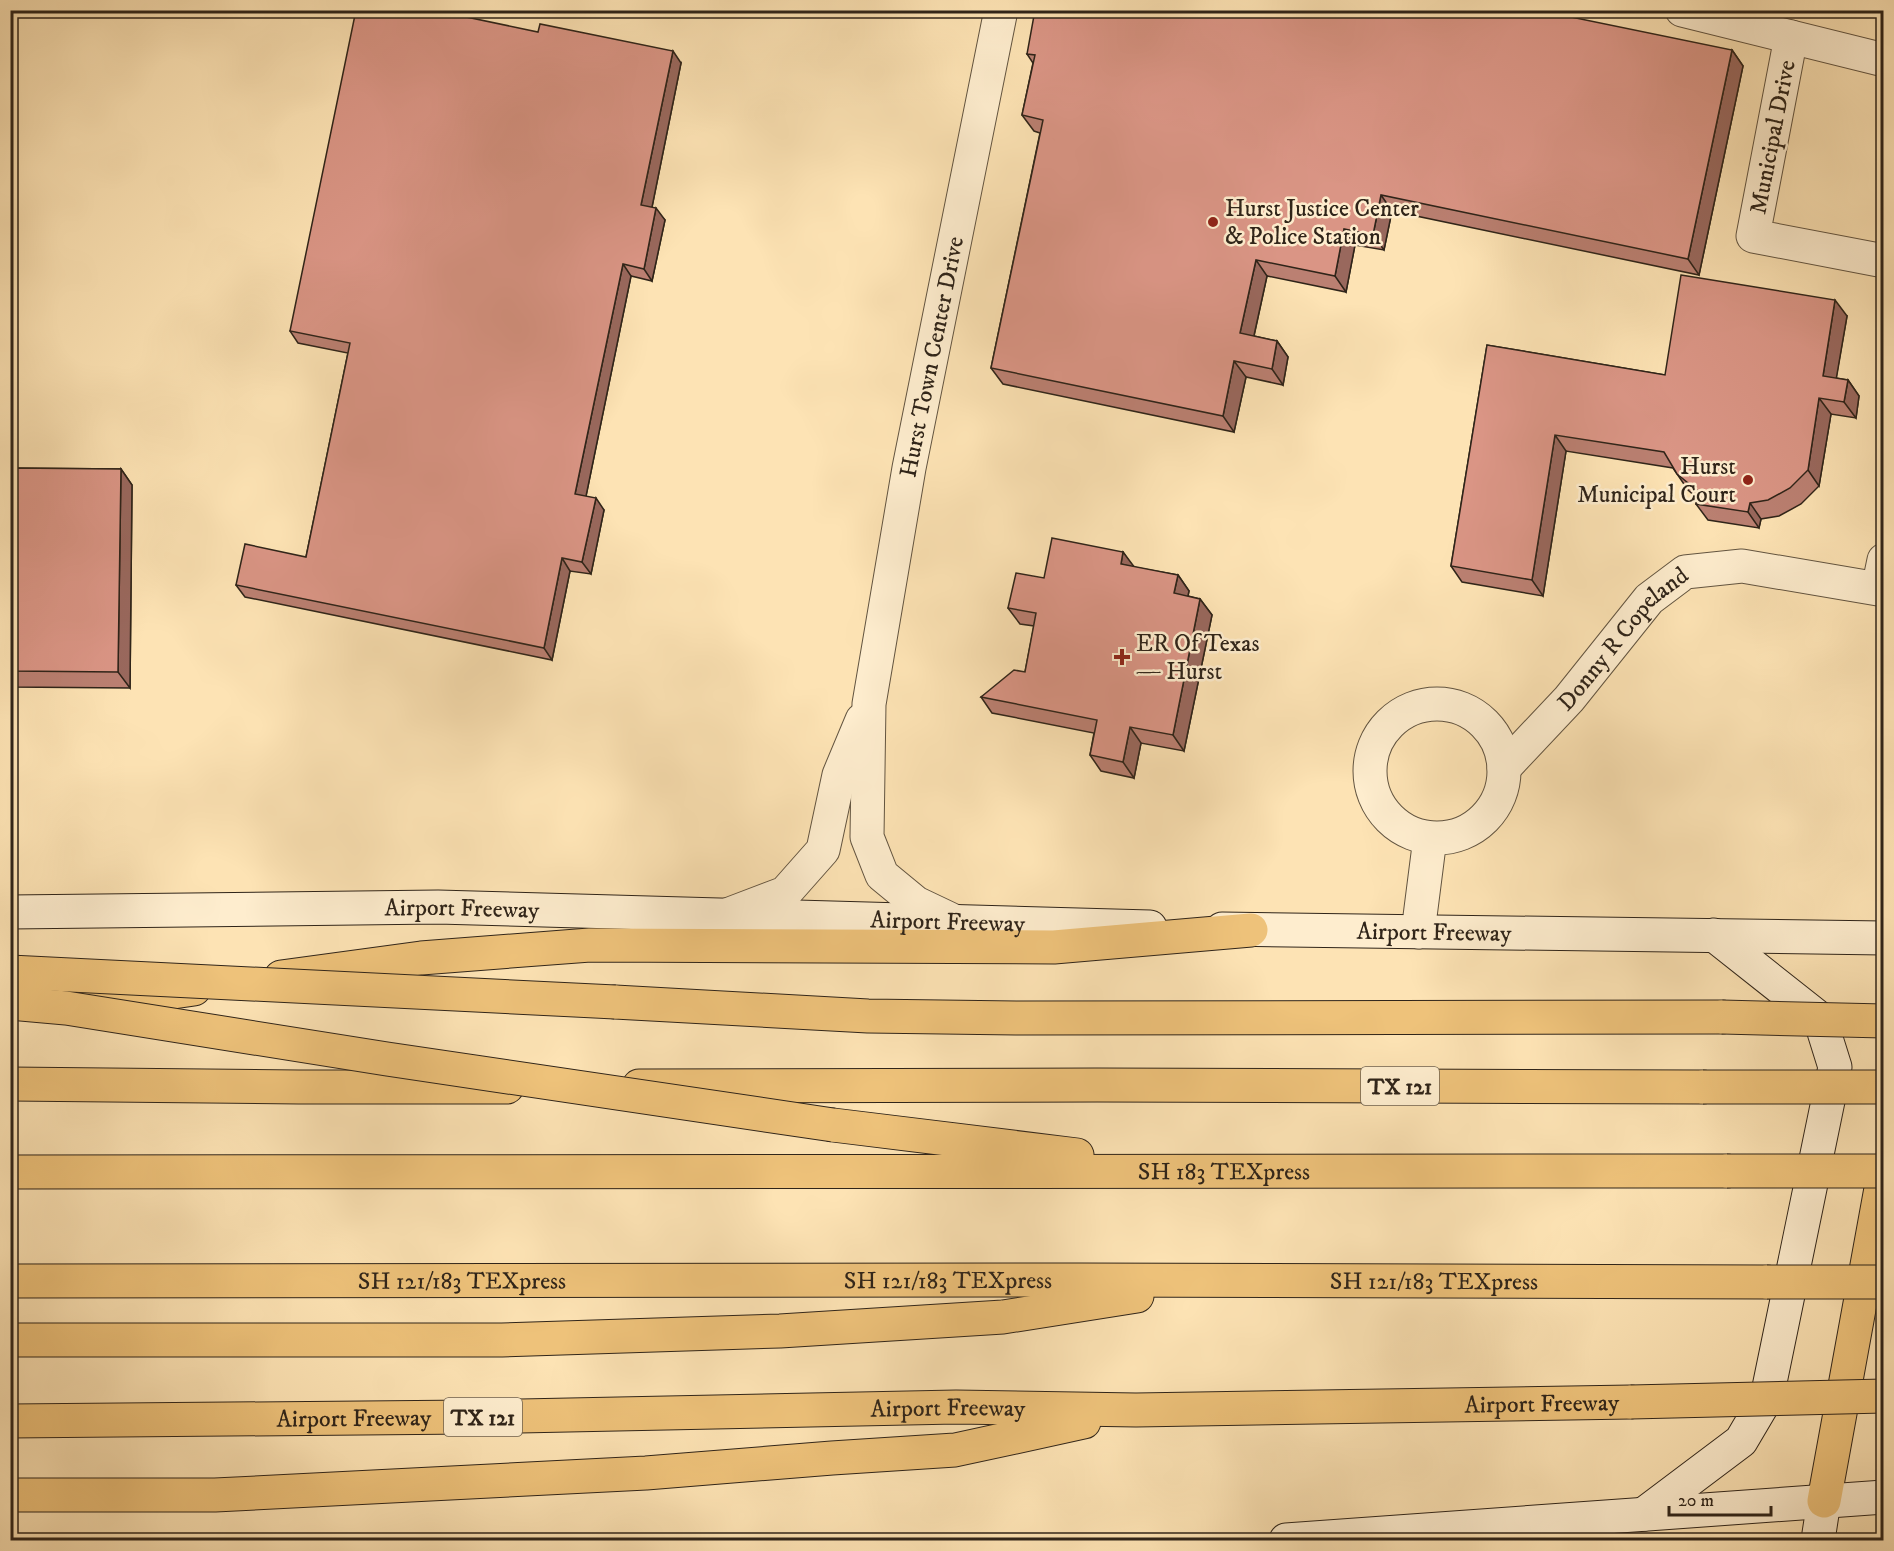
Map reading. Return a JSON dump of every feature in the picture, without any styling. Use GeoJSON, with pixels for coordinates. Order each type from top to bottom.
{"type":"FeatureCollection","features":[{"type":"Feature","properties":{"kind":"main road","name":"Hurst Town Center Drive"},"geometry":{"type":"LineString","coordinates":[[956,922],[916,903],[882,875],[867,837],[869,705],[909,468],[1000,10]]}},
{"type":"Feature","properties":{"kind":"main road"},"geometry":{"type":"LineString","coordinates":[[1682,10],[1884,60]]}},
{"type":"Feature","properties":{"kind":"main road","name":"Municipal Drive"},"geometry":{"type":"LineString","coordinates":[[1791,37],[1753,236],[1884,261]]}},
{"type":"Feature","properties":{"kind":"main road","name":"Donny R Copeland"},"geometry":{"type":"LineString","coordinates":[[1504,768],[1569,699],[1649,599],[1685,572],[1742,566],[1878,590],[1884,560]]}},
{"type":"Feature","properties":{"kind":"main road","name":"Hurst Town Center Drive"},"geometry":{"type":"LineString","coordinates":[[728,915],[785,893],[823,850],[839,775],[869,705]]}},
{"type":"Feature","properties":{"kind":"main road"},"geometry":{"type":"LineString","coordinates":[[1427,705],[1450,706],[1470,714],[1488,728],[1499,746],[1504,768],[1502,791],[1491,812],[1474,827],[1453,837],[1430,838],[1412,833],[1396,824],[1383,811],[1374,795],[1370,777],[1371,758],[1378,739],[1390,724],[1406,712],[1427,705]]}},
{"type":"Feature","properties":{"kind":"main road"},"geometry":{"type":"LineString","coordinates":[[1419,933],[1430,838]]}},
{"type":"Feature","properties":{"kind":"main road","name":"Airport Freeway"},"geometry":{"type":"LineString","coordinates":[[10,912],[438,907],[1251,930],[1884,938]]}},
{"type":"Feature","properties":{"kind":"main road"},"geometry":{"type":"LineString","coordinates":[[10,1015],[421,958],[590,945],[1053,947],[1251,930]]}},
{"type":"Feature","properties":{"kind":"main road"},"geometry":{"type":"LineString","coordinates":[[1644,1514],[1741,1441],[1767,1397],[1835,1067],[1820,1019],[1714,935]]}},
{"type":"Feature","properties":{"kind":"main road"},"geometry":{"type":"LineString","coordinates":[[10,972],[868,1016],[1016,1018],[1722,1017],[1884,1021]]}},
{"type":"Feature","properties":{"kind":"main road"},"geometry":{"type":"LineString","coordinates":[[10,1002],[66,1008],[375,1058],[832,1125],[1225,1172]]}},
{"type":"Feature","properties":{"kind":"main road","name":"TX 121"},"geometry":{"type":"LineString","coordinates":[[10,1084],[299,1087],[1061,1085],[1884,1087]]}},
{"type":"Feature","properties":{"kind":"main road"},"geometry":{"type":"LineString","coordinates":[[1818,1540],[1884,1171]]}},
{"type":"Feature","properties":{"kind":"main road","name":"SH 183 TEXpress"},"geometry":{"type":"LineString","coordinates":[[10,1172],[1884,1171]]}},
{"type":"Feature","properties":{"kind":"main road","name":"SH 121/183 TEXpress"},"geometry":{"type":"LineString","coordinates":[[10,1281],[1884,1282]]}},
{"type":"Feature","properties":{"kind":"main road"},"geometry":{"type":"LineString","coordinates":[[10,1340],[502,1340],[780,1331],[1003,1317],[1236,1281]]}},
{"type":"Feature","properties":{"kind":"main road","name":"Airport Freeway"},"geometry":{"type":"LineString","coordinates":[[10,1421],[482,1417],[956,1407],[1136,1410],[1884,1396]]}},
{"type":"Feature","properties":{"kind":"main road"},"geometry":{"type":"LineString","coordinates":[[10,1495],[215,1495],[420,1486],[646,1473],[955,1450],[1136,1410]]}},
{"type":"Feature","properties":{"kind":"main road"},"geometry":{"type":"LineString","coordinates":[[1286,1540],[1884,1497]]}},
{"type":"Feature","properties":{"kind":"main road"},"geometry":{"type":"LineString","coordinates":[[1516,1524],[1608,1540]]}},
{"type":"Feature","properties":{"kind":"building"},"geometry":{"type":"Polygon","coordinates":[[[356,10],[433,10],[538,32],[540,24],[673,51],[641,205],[656,208],[644,269],[623,264],[575,494],[596,498],[582,562],[562,558],[544,648],[236,585],[245,544],[306,557],[350,343],[290,331],[356,10]]]}},
{"type":"Feature","properties":{"kind":"building","name":"Hurst Justice Center & Police Station"},"geometry":{"type":"Polygon","coordinates":[[[1035,10],[1537,10],[1732,50],[1688,259],[1381,195],[1373,235],[1344,229],[1335,276],[1256,260],[1240,333],[1277,341],[1272,369],[1234,361],[1223,416],[991,368],[1043,120],[1022,115],[1035,55],[1027,54],[1035,10]]]}},
{"type":"Feature","properties":{"kind":"building"},"geometry":{"type":"Polygon","coordinates":[[[1681,275],[1835,300],[1823,376],[1848,380],[1844,402],[1819,398],[1808,470],[1790,488],[1768,500],[1750,503],[1748,512],[1696,504],[1698,491],[1677,474],[1664,452],[1555,435],[1532,580],[1451,566],[1487,345],[1665,375],[1681,275]]]}},
{"type":"Feature","properties":{"kind":"building"},"geometry":{"type":"Polygon","coordinates":[[[10,468],[121,469],[118,672],[10,671],[10,468]]]}},
{"type":"Feature","properties":{"kind":"building","name":"ER Of Texas — Hurst"},"geometry":{"type":"Polygon","coordinates":[[[1052,538],[1123,552],[1121,564],[1178,575],[1174,593],[1200,599],[1173,735],[1130,727],[1123,762],[1090,755],[1097,720],[981,697],[1014,670],[1025,672],[1036,613],[1008,608],[1016,573],[1044,578],[1052,538]]]}},
{"type":"Feature","properties":{"kind":"place","name":"Hurst Justice Center & Police Station"},"geometry":{"type":"Point","coordinates":[1213,222]}},
{"type":"Feature","properties":{"kind":"place","name":"Hurst Municipal Court"},"geometry":{"type":"Point","coordinates":[1748,480]}},
{"type":"Feature","properties":{"kind":"place","name":"ER Of Texas — Hurst"},"geometry":{"type":"Point","coordinates":[1122,657]}}]}
